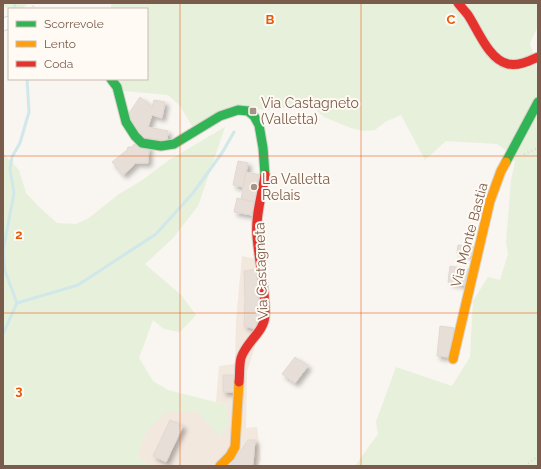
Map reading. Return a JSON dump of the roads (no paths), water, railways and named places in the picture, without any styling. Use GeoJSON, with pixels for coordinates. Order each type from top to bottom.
{"type":"FeatureCollection","features":[{"type":"Feature","properties":{"kind":"street"},"geometry":{"type":"LineString","coordinates":[[458,3],[465,10],[491,53],[498,59],[507,64],[514,65],[524,64],[538,57]]}},
{"type":"Feature","properties":{"kind":"street","name":"Via Castagneta"},"geometry":{"type":"LineString","coordinates":[[112,80],[117,87],[126,122],[135,136],[142,143],[161,146],[174,144],[220,116],[238,110],[248,111],[254,116],[259,125],[263,148],[265,175],[257,224],[257,236],[262,271],[265,316],[262,328],[247,346],[241,358],[236,447],[230,456],[220,466]]}},
{"type":"Feature","properties":{"kind":"street","name":"Via Monte Bastia"},"geometry":{"type":"LineString","coordinates":[[453,359],[490,201],[501,171],[538,102]]}},
{"type":"Feature","properties":{"kind":"waterway"},"geometry":{"type":"LineString","coordinates":[[3,251],[14,193],[10,169],[12,157],[20,143],[29,112],[27,80]]}},
{"type":"Feature","properties":{"kind":"waterway"},"geometry":{"type":"LineString","coordinates":[[17,303],[78,285],[156,234],[193,193],[222,153],[234,132]]}},
{"type":"Feature","properties":{"kind":"waterway"},"geometry":{"type":"LineString","coordinates":[[3,252],[5,271],[17,303],[3,334]]}},
{"type":"Feature","properties":{"kind":"place","name":"Via Castagneto (Valletta)"},"geometry":{"type":"Point","coordinates":[253,111]}},
{"type":"Feature","properties":{"kind":"place","name":"La Valletta Relais"},"geometry":{"type":"Point","coordinates":[254,187]}}]}
